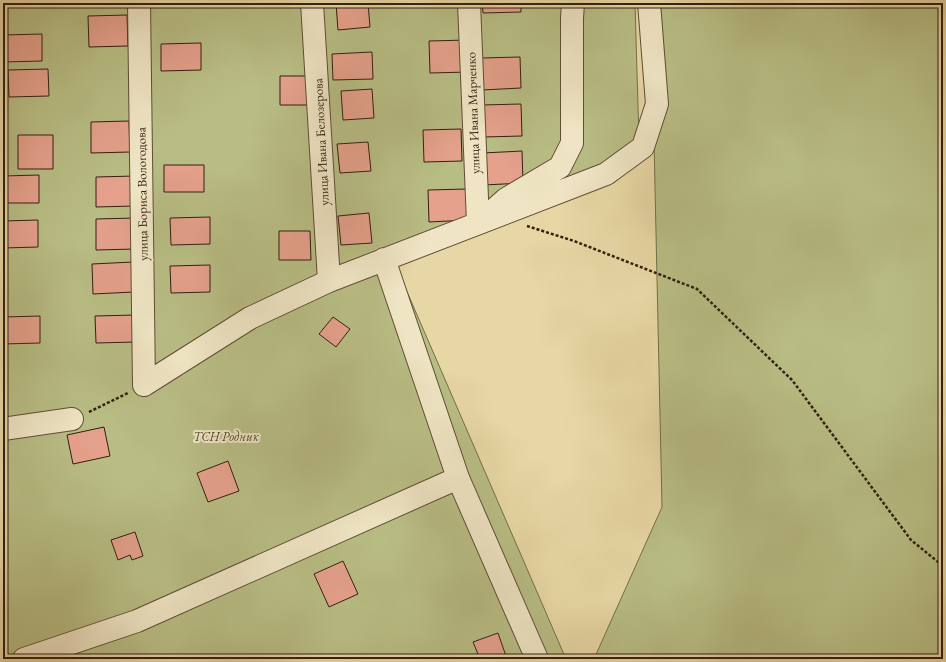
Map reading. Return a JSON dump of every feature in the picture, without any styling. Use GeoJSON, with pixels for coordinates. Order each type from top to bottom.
{"type":"FeatureCollection","features":[{"type":"Feature","properties":{"kind":"street","name":"улица Бориса Вологодова"},"geometry":{"type":"LineString","coordinates":[[139,3],[144,385]]}},
{"type":"Feature","properties":{"kind":"street","name":"улица Ивана Белозерова"},"geometry":{"type":"LineString","coordinates":[[312,3],[329,281]]}},
{"type":"Feature","properties":{"kind":"street","name":"улица Ивана Марченко"},"geometry":{"type":"LineString","coordinates":[[469,3],[478,223]]}},
{"type":"Feature","properties":{"kind":"street"},"geometry":{"type":"LineString","coordinates":[[478,223],[506,199],[560,167],[572,143],[572,18],[574,3]]}},
{"type":"Feature","properties":{"kind":"street"},"geometry":{"type":"LineString","coordinates":[[144,385],[250,318],[329,281],[606,174],[643,147],[657,104],[649,3]]}},
{"type":"Feature","properties":{"kind":"street"},"geometry":{"type":"LineString","coordinates":[[384,260],[458,478],[537,659]]}},
{"type":"Feature","properties":{"kind":"street"},"geometry":{"type":"LineString","coordinates":[[3,429],[72,420]]}},
{"type":"Feature","properties":{"kind":"street"},"geometry":{"type":"LineString","coordinates":[[24,659],[137,620],[458,478]]}},
{"type":"Feature","properties":{"kind":"path"},"geometry":{"type":"LineString","coordinates":[[524,226],[574,241],[697,289],[792,380],[911,540],[943,566]]}},
{"type":"Feature","properties":{"kind":"path"},"geometry":{"type":"LineString","coordinates":[[72,420],[144,385]]}},
{"type":"Feature","properties":{"kind":"green space","name":"ТСН Родник"},"geometry":{"type":"Polygon","coordinates":[[[3,3],[635,3],[639,141],[615,182],[395,264],[566,659],[3,659],[3,3]]]}},
{"type":"Feature","properties":{"kind":"green space"},"geometry":{"type":"Polygon","coordinates":[[[651,3],[943,3],[943,659],[594,659],[662,507],[651,3]]]}},
{"type":"Feature","properties":{"kind":"building"},"geometry":{"type":"Polygon","coordinates":[[[336,3],[368,3],[370,27],[338,30],[336,3]]]}},
{"type":"Feature","properties":{"kind":"building"},"geometry":{"type":"Polygon","coordinates":[[[482,3],[521,3],[521,12],[483,13],[482,3]]]}},
{"type":"Feature","properties":{"kind":"building"},"geometry":{"type":"Polygon","coordinates":[[[127,15],[128,46],[89,47],[88,16],[127,15]]]}},
{"type":"Feature","properties":{"kind":"building"},"geometry":{"type":"Polygon","coordinates":[[[42,34],[42,61],[3,62],[3,35],[42,34]]]}},
{"type":"Feature","properties":{"kind":"building"},"geometry":{"type":"Polygon","coordinates":[[[467,40],[468,72],[430,73],[429,41],[467,40]]]}},
{"type":"Feature","properties":{"kind":"building"},"geometry":{"type":"Polygon","coordinates":[[[201,43],[201,70],[161,71],[161,44],[201,43]]]}},
{"type":"Feature","properties":{"kind":"building"},"geometry":{"type":"Polygon","coordinates":[[[372,52],[373,79],[333,80],[332,54],[372,52]]]}},
{"type":"Feature","properties":{"kind":"building"},"geometry":{"type":"Polygon","coordinates":[[[520,57],[521,88],[482,90],[482,58],[520,57]]]}},
{"type":"Feature","properties":{"kind":"building"},"geometry":{"type":"Polygon","coordinates":[[[48,69],[49,96],[9,97],[8,70],[48,69]]]}},
{"type":"Feature","properties":{"kind":"building"},"geometry":{"type":"Polygon","coordinates":[[[280,76],[311,76],[311,105],[280,105],[280,76]]]}},
{"type":"Feature","properties":{"kind":"building"},"geometry":{"type":"Polygon","coordinates":[[[372,89],[374,118],[343,120],[341,91],[372,89]]]}},
{"type":"Feature","properties":{"kind":"building"},"geometry":{"type":"Polygon","coordinates":[[[521,104],[522,136],[484,137],[482,105],[521,104]]]}},
{"type":"Feature","properties":{"kind":"building"},"geometry":{"type":"Polygon","coordinates":[[[129,121],[130,152],[91,153],[91,122],[129,121]]]}},
{"type":"Feature","properties":{"kind":"building"},"geometry":{"type":"Polygon","coordinates":[[[461,129],[462,161],[424,162],[423,130],[461,129]]]}},
{"type":"Feature","properties":{"kind":"building"},"geometry":{"type":"Polygon","coordinates":[[[18,135],[53,135],[53,169],[18,169],[18,135]]]}},
{"type":"Feature","properties":{"kind":"building"},"geometry":{"type":"Polygon","coordinates":[[[368,142],[371,171],[340,173],[337,144],[368,142]]]}},
{"type":"Feature","properties":{"kind":"building"},"geometry":{"type":"Polygon","coordinates":[[[522,151],[523,183],[484,185],[483,153],[522,151]]]}},
{"type":"Feature","properties":{"kind":"building"},"geometry":{"type":"Polygon","coordinates":[[[164,165],[204,165],[204,192],[164,192],[164,165]]]}},
{"type":"Feature","properties":{"kind":"building"},"geometry":{"type":"Polygon","coordinates":[[[39,175],[39,203],[3,203],[3,176],[39,175]]]}},
{"type":"Feature","properties":{"kind":"building"},"geometry":{"type":"Polygon","coordinates":[[[135,176],[135,206],[96,207],[96,177],[135,176]]]}},
{"type":"Feature","properties":{"kind":"building"},"geometry":{"type":"Polygon","coordinates":[[[467,189],[468,220],[429,222],[428,190],[467,189]]]}},
{"type":"Feature","properties":{"kind":"building"},"geometry":{"type":"Polygon","coordinates":[[[369,213],[372,243],[341,245],[338,216],[369,213]]]}},
{"type":"Feature","properties":{"kind":"building"},"geometry":{"type":"Polygon","coordinates":[[[210,217],[210,244],[171,245],[170,218],[210,217]]]}},
{"type":"Feature","properties":{"kind":"building"},"geometry":{"type":"Polygon","coordinates":[[[135,218],[135,249],[96,250],[96,219],[135,218]]]}},
{"type":"Feature","properties":{"kind":"building"},"geometry":{"type":"Polygon","coordinates":[[[38,220],[38,247],[3,248],[3,221],[38,220]]]}},
{"type":"Feature","properties":{"kind":"building"},"geometry":{"type":"Polygon","coordinates":[[[279,231],[310,231],[311,260],[279,260],[279,231]]]}},
{"type":"Feature","properties":{"kind":"building"},"geometry":{"type":"Polygon","coordinates":[[[133,262],[134,292],[93,294],[92,264],[133,262]]]}},
{"type":"Feature","properties":{"kind":"building"},"geometry":{"type":"Polygon","coordinates":[[[210,265],[210,292],[171,293],[170,266],[210,265]]]}},
{"type":"Feature","properties":{"kind":"building"},"geometry":{"type":"Polygon","coordinates":[[[135,315],[136,342],[96,343],[95,316],[135,315]]]}},
{"type":"Feature","properties":{"kind":"building"},"geometry":{"type":"Polygon","coordinates":[[[40,316],[40,343],[3,344],[3,317],[40,316]]]}},
{"type":"Feature","properties":{"kind":"building"},"geometry":{"type":"Polygon","coordinates":[[[333,317],[350,329],[336,347],[319,334],[333,317]]]}},
{"type":"Feature","properties":{"kind":"building"},"geometry":{"type":"Polygon","coordinates":[[[104,427],[110,456],[73,464],[67,435],[104,427]]]}},
{"type":"Feature","properties":{"kind":"building"},"geometry":{"type":"Polygon","coordinates":[[[228,461],[239,491],[208,502],[197,473],[228,461]]]}},
{"type":"Feature","properties":{"kind":"building"},"geometry":{"type":"Polygon","coordinates":[[[135,532],[143,556],[132,560],[130,555],[118,560],[111,540],[135,532]]]}},
{"type":"Feature","properties":{"kind":"building"},"geometry":{"type":"Polygon","coordinates":[[[343,561],[358,594],[329,607],[314,574],[343,561]]]}},
{"type":"Feature","properties":{"kind":"building"},"geometry":{"type":"Polygon","coordinates":[[[498,633],[507,659],[480,659],[473,642],[498,633]]]}}]}
